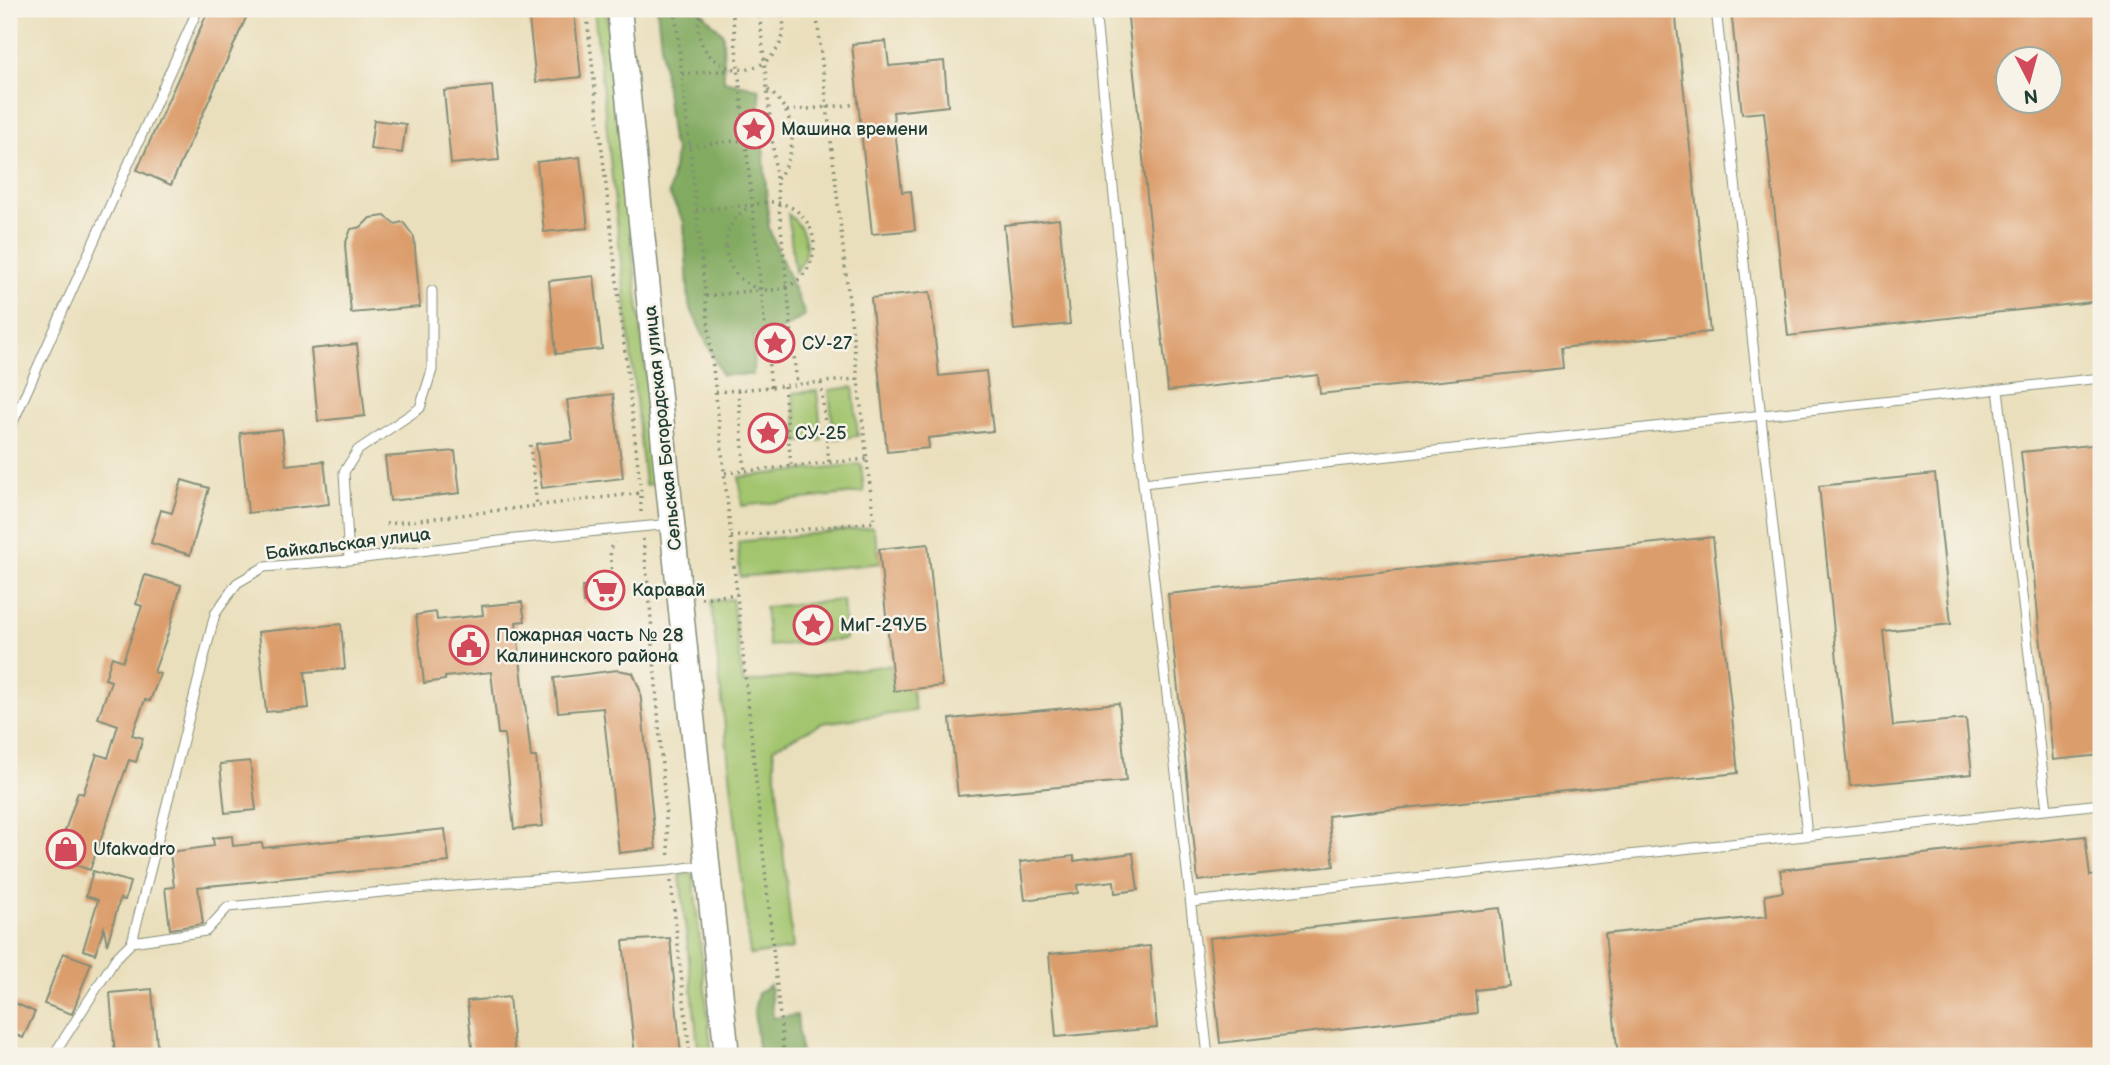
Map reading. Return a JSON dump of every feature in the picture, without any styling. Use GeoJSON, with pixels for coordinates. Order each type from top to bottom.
{"type":"FeatureCollection","features":[{"type":"Feature","properties":{"kind":"main road","name":"Сельская Богородская улица"},"geometry":{"type":"LineString","coordinates":[[619,9],[727,1056]]}},
{"type":"Feature","properties":{"kind":"lane"},"geometry":{"type":"LineString","coordinates":[[9,431],[198,9]]}},
{"type":"Feature","properties":{"kind":"lane"},"geometry":{"type":"LineString","coordinates":[[1095,9],[1143,483],[1208,1056]]}},
{"type":"Feature","properties":{"kind":"lane"},"geometry":{"type":"LineString","coordinates":[[1716,9],[1807,835]]}},
{"type":"Feature","properties":{"kind":"lane"},"geometry":{"type":"LineString","coordinates":[[349,560],[344,472],[358,450],[419,408],[432,370],[432,291]]}},
{"type":"Feature","properties":{"kind":"lane"},"geometry":{"type":"LineString","coordinates":[[1143,483],[2101,378]]}},
{"type":"Feature","properties":{"kind":"lane"},"geometry":{"type":"LineString","coordinates":[[1998,389],[2047,810]]}},
{"type":"Feature","properties":{"kind":"lane","name":"Байкальская улица"},"geometry":{"type":"LineString","coordinates":[[132,942],[215,614],[237,583],[264,567],[673,524]]}},
{"type":"Feature","properties":{"kind":"lane"},"geometry":{"type":"LineString","coordinates":[[1191,902],[2101,804]]}},
{"type":"Feature","properties":{"kind":"lane"},"geometry":{"type":"LineString","coordinates":[[53,1056],[116,958],[132,942],[206,931],[228,907],[707,865]]}},
{"type":"Feature","properties":{"kind":"path"},"geometry":{"type":"LineString","coordinates":[[675,9],[732,537],[783,1056]]}},
{"type":"Feature","properties":{"kind":"path"},"geometry":{"type":"LineString","coordinates":[[702,9],[698,25],[699,38],[705,50],[714,60],[726,67],[740,69]]}},
{"type":"Feature","properties":{"kind":"path"},"geometry":{"type":"LineString","coordinates":[[733,9],[771,387]]}},
{"type":"Feature","properties":{"kind":"path"},"geometry":{"type":"LineString","coordinates":[[759,9],[797,385]]}},
{"type":"Feature","properties":{"kind":"path"},"geometry":{"type":"LineString","coordinates":[[682,74],[753,68],[764,62],[775,52],[781,41],[784,28],[780,9]]}},
{"type":"Feature","properties":{"kind":"path"},"geometry":{"type":"LineString","coordinates":[[732,537],[874,522],[816,9]]}},
{"type":"Feature","properties":{"kind":"path"},"geometry":{"type":"LineString","coordinates":[[767,89],[780,100],[787,111],[792,143],[786,170],[776,180]]}},
{"type":"Feature","properties":{"kind":"path"},"geometry":{"type":"LineString","coordinates":[[787,111],[859,104]]}},
{"type":"Feature","properties":{"kind":"path"},"geometry":{"type":"LineString","coordinates":[[689,146],[747,140]]}},
{"type":"Feature","properties":{"kind":"path"},"geometry":{"type":"LineString","coordinates":[[696,210],[779,202],[792,207],[803,216],[811,228],[815,242],[814,256],[808,269],[799,280],[788,287],[706,296]]}},
{"type":"Feature","properties":{"kind":"path"},"geometry":{"type":"LineString","coordinates":[[754,204],[734,220],[725,244],[727,257],[739,278],[762,290]]}},
{"type":"Feature","properties":{"kind":"path"},"geometry":{"type":"LineString","coordinates":[[716,392],[858,379]]}},
{"type":"Feature","properties":{"kind":"path"},"geometry":{"type":"LineString","coordinates":[[821,383],[829,463]]}},
{"type":"Feature","properties":{"kind":"path"},"geometry":{"type":"LineString","coordinates":[[784,386],[791,466]]}},
{"type":"Feature","properties":{"kind":"path"},"geometry":{"type":"LineString","coordinates":[[738,390],[745,471]]}},
{"type":"Feature","properties":{"kind":"path"},"geometry":{"type":"LineString","coordinates":[[530,444],[537,505]]}},
{"type":"Feature","properties":{"kind":"path"},"geometry":{"type":"LineString","coordinates":[[725,473],[867,459]]}},
{"type":"Feature","properties":{"kind":"path"},"geometry":{"type":"LineString","coordinates":[[386,524],[641,493]]}},
{"type":"Feature","properties":{"kind":"path"},"geometry":{"type":"LineString","coordinates":[[613,590],[610,549],[615,540]]}},
{"type":"Feature","properties":{"kind":"green space"},"geometry":{"type":"Polygon","coordinates":[[[594,9],[606,9],[658,483],[645,485],[594,9]]]}},
{"type":"Feature","properties":{"kind":"green space"},"geometry":{"type":"Polygon","coordinates":[[[657,9],[699,9],[723,34],[724,81],[759,89],[769,229],[805,315],[782,330],[754,334],[753,375],[722,375],[689,305],[684,222],[669,194],[676,150],[672,143],[657,9]]]}},
{"type":"Feature","properties":{"kind":"green space"},"geometry":{"type":"Polygon","coordinates":[[[788,214],[800,227],[806,250],[795,272],[788,214]]]}},
{"type":"Feature","properties":{"kind":"green space"},"geometry":{"type":"Polygon","coordinates":[[[853,387],[858,436],[834,439],[829,390],[853,387]]]}},
{"type":"Feature","properties":{"kind":"green space"},"geometry":{"type":"Polygon","coordinates":[[[817,391],[822,440],[798,442],[793,393],[817,391]]]}},
{"type":"Feature","properties":{"kind":"green space"},"geometry":{"type":"Polygon","coordinates":[[[861,464],[864,492],[742,506],[739,477],[861,464]]]}},
{"type":"Feature","properties":{"kind":"green space"},"geometry":{"type":"Polygon","coordinates":[[[873,527],[881,563],[740,577],[738,542],[873,527]]]}},
{"type":"Feature","properties":{"kind":"green space"},"geometry":{"type":"Polygon","coordinates":[[[732,599],[743,683],[891,665],[894,690],[912,689],[915,711],[822,723],[773,748],[793,949],[750,955],[711,601],[732,599]]]}},
{"type":"Feature","properties":{"kind":"green space"},"geometry":{"type":"Polygon","coordinates":[[[843,600],[846,639],[769,646],[765,607],[843,600]]]}},
{"type":"Feature","properties":{"kind":"green space"},"geometry":{"type":"Polygon","coordinates":[[[693,874],[712,1056],[699,1056],[680,875],[693,874]]]}},
{"type":"Feature","properties":{"kind":"green space"},"geometry":{"type":"Polygon","coordinates":[[[770,985],[773,1018],[797,1015],[801,1056],[759,1056],[754,1011],[758,993],[770,985]]]}},
{"type":"Feature","properties":{"kind":"building"},"geometry":{"type":"Polygon","coordinates":[[[209,9],[250,9],[171,185],[137,170],[209,9]]]}},
{"type":"Feature","properties":{"kind":"building"},"geometry":{"type":"Polygon","coordinates":[[[574,9],[581,77],[536,82],[528,10],[574,9]]]}},
{"type":"Feature","properties":{"kind":"building"},"geometry":{"type":"Polygon","coordinates":[[[1127,9],[1675,9],[1710,332],[1561,348],[1563,368],[1320,394],[1318,375],[1168,391],[1127,9]]]}},
{"type":"Feature","properties":{"kind":"building"},"geometry":{"type":"Polygon","coordinates":[[[1731,9],[2101,9],[2101,301],[1788,336],[1764,112],[1742,114],[1731,9]]]}},
{"type":"Feature","properties":{"kind":"building"},"geometry":{"type":"Polygon","coordinates":[[[886,41],[889,66],[944,61],[948,106],[893,112],[902,192],[911,191],[915,230],[872,234],[852,44],[886,41]]]}},
{"type":"Feature","properties":{"kind":"building"},"geometry":{"type":"Polygon","coordinates":[[[492,86],[499,160],[451,164],[444,91],[492,86]]]}},
{"type":"Feature","properties":{"kind":"building"},"geometry":{"type":"Polygon","coordinates":[[[374,120],[406,124],[402,153],[370,149],[374,120]]]}},
{"type":"Feature","properties":{"kind":"building"},"geometry":{"type":"Polygon","coordinates":[[[580,157],[588,228],[544,232],[537,162],[580,157]]]}},
{"type":"Feature","properties":{"kind":"building"},"geometry":{"type":"Polygon","coordinates":[[[385,216],[395,224],[403,222],[414,237],[420,307],[351,313],[345,245],[351,229],[361,227],[370,218],[385,216]]]}},
{"type":"Feature","properties":{"kind":"building"},"geometry":{"type":"Polygon","coordinates":[[[1059,219],[1070,324],[1014,330],[1004,225],[1059,219]]]}},
{"type":"Feature","properties":{"kind":"building"},"geometry":{"type":"Polygon","coordinates":[[[594,276],[602,349],[556,354],[549,281],[594,276]]]}},
{"type":"Feature","properties":{"kind":"building"},"geometry":{"type":"Polygon","coordinates":[[[930,292],[939,376],[986,371],[993,431],[928,438],[929,448],[887,452],[871,298],[930,292]]]}},
{"type":"Feature","properties":{"kind":"building"},"geometry":{"type":"Polygon","coordinates":[[[357,344],[365,416],[318,421],[311,349],[357,344]]]}},
{"type":"Feature","properties":{"kind":"building"},"geometry":{"type":"Polygon","coordinates":[[[613,394],[623,478],[542,488],[536,444],[573,440],[567,400],[613,394]]]}},
{"type":"Feature","properties":{"kind":"building"},"geometry":{"type":"Polygon","coordinates":[[[282,429],[286,465],[324,461],[329,504],[248,513],[240,433],[282,429]]]}},
{"type":"Feature","properties":{"kind":"building"},"geometry":{"type":"Polygon","coordinates":[[[2101,444],[2101,755],[2053,760],[2021,452],[2101,444]]]}},
{"type":"Feature","properties":{"kind":"building"},"geometry":{"type":"Polygon","coordinates":[[[455,451],[460,493],[390,501],[385,457],[455,451]]]}},
{"type":"Feature","properties":{"kind":"building"},"geometry":{"type":"Polygon","coordinates":[[[1935,474],[1951,624],[1883,631],[1893,726],[1966,719],[1972,774],[1850,786],[1819,486],[1935,474]]]}},
{"type":"Feature","properties":{"kind":"building"},"geometry":{"type":"Polygon","coordinates":[[[182,480],[209,488],[190,555],[151,543],[161,510],[172,513],[182,480]]]}},
{"type":"Feature","properties":{"kind":"building"},"geometry":{"type":"Polygon","coordinates":[[[1713,537],[1738,773],[1328,816],[1334,866],[1198,881],[1168,594],[1713,537]]]}},
{"type":"Feature","properties":{"kind":"building"},"geometry":{"type":"Polygon","coordinates":[[[928,544],[942,686],[894,691],[879,549],[928,544]]]}},
{"type":"Feature","properties":{"kind":"building"},"geometry":{"type":"Polygon","coordinates":[[[145,575],[181,585],[169,631],[154,672],[160,674],[150,701],[145,700],[132,735],[143,738],[136,762],[129,760],[90,870],[56,858],[78,792],[83,794],[97,754],[108,758],[118,725],[98,718],[111,681],[105,679],[112,657],[123,661],[142,606],[136,604],[145,575]]]}},
{"type":"Feature","properties":{"kind":"building"},"geometry":{"type":"Polygon","coordinates":[[[609,585],[611,601],[583,603],[582,587],[609,585]]]}},
{"type":"Feature","properties":{"kind":"building"},"geometry":{"type":"Polygon","coordinates":[[[522,602],[525,621],[516,622],[531,757],[536,757],[543,826],[514,829],[504,734],[498,734],[491,672],[445,677],[445,680],[424,683],[416,615],[436,612],[437,620],[483,615],[482,606],[522,602]]]}},
{"type":"Feature","properties":{"kind":"building"},"geometry":{"type":"Polygon","coordinates":[[[341,624],[345,669],[305,672],[309,708],[266,712],[258,632],[341,624]]]}},
{"type":"Feature","properties":{"kind":"building"},"geometry":{"type":"Polygon","coordinates":[[[618,670],[633,673],[640,690],[656,849],[619,853],[603,708],[558,712],[554,678],[618,670]]]}},
{"type":"Feature","properties":{"kind":"building"},"geometry":{"type":"Polygon","coordinates":[[[1119,703],[1126,781],[958,796],[950,719],[1119,703]]]}},
{"type":"Feature","properties":{"kind":"building"},"geometry":{"type":"Polygon","coordinates":[[[250,761],[256,810],[225,813],[220,764],[250,761]]]}},
{"type":"Feature","properties":{"kind":"building"},"geometry":{"type":"Polygon","coordinates":[[[445,829],[449,862],[198,887],[203,924],[170,929],[165,888],[174,887],[170,852],[214,846],[213,838],[232,836],[233,846],[262,843],[263,848],[445,829]]]}},
{"type":"Feature","properties":{"kind":"building"},"geometry":{"type":"Polygon","coordinates":[[[2085,836],[2090,876],[2098,875],[2101,907],[2101,1049],[2035,1056],[1900,1056],[1900,1053],[1868,1056],[1618,1056],[1605,934],[1767,916],[1765,895],[1783,892],[1780,870],[2085,836]]]}},
{"type":"Feature","properties":{"kind":"building"},"geometry":{"type":"Polygon","coordinates":[[[1133,853],[1138,890],[1115,893],[1114,881],[1077,885],[1078,893],[1025,900],[1020,862],[1074,856],[1074,861],[1133,853]]]}},
{"type":"Feature","properties":{"kind":"building"},"geometry":{"type":"Polygon","coordinates":[[[93,871],[130,882],[125,900],[120,899],[107,945],[104,928],[95,954],[83,950],[98,900],[86,896],[93,871]]]}},
{"type":"Feature","properties":{"kind":"building"},"geometry":{"type":"Polygon","coordinates":[[[1500,908],[1509,986],[1475,990],[1477,1013],[1220,1043],[1209,938],[1500,908]]]}},
{"type":"Feature","properties":{"kind":"building"},"geometry":{"type":"Polygon","coordinates":[[[670,938],[681,1056],[635,1056],[623,941],[670,938]]]}},
{"type":"Feature","properties":{"kind":"building"},"geometry":{"type":"Polygon","coordinates":[[[1150,946],[1157,1028],[1056,1037],[1049,954],[1150,946]]]}},
{"type":"Feature","properties":{"kind":"building"},"geometry":{"type":"Polygon","coordinates":[[[63,953],[91,963],[72,1014],[44,1004],[63,953]]]}},
{"type":"Feature","properties":{"kind":"building"},"geometry":{"type":"Polygon","coordinates":[[[152,989],[158,1056],[115,1056],[110,993],[152,989]]]}},
{"type":"Feature","properties":{"kind":"building"},"geometry":{"type":"Polygon","coordinates":[[[509,997],[515,1056],[473,1056],[467,1001],[509,997]]]}},
{"type":"Feature","properties":{"kind":"building"},"geometry":{"type":"Polygon","coordinates":[[[15,1003],[35,1012],[23,1038],[9,1032],[9,1017],[15,1003]]]}},
{"type":"Feature","properties":{"kind":"place","name":"Машина времени"},"geometry":{"type":"Point","coordinates":[754,129]}},
{"type":"Feature","properties":{"kind":"place","name":"СУ-27"},"geometry":{"type":"Point","coordinates":[775,343]}},
{"type":"Feature","properties":{"kind":"place","name":"СУ-25"},"geometry":{"type":"Point","coordinates":[768,433]}},
{"type":"Feature","properties":{"kind":"place","name":"Каравай"},"geometry":{"type":"Point","coordinates":[605,590]}},
{"type":"Feature","properties":{"kind":"place","name":"МиГ-29УБ"},"geometry":{"type":"Point","coordinates":[813,625]}},
{"type":"Feature","properties":{"kind":"place","name":"Пожарная часть № 28 Калининского района"},"geometry":{"type":"Point","coordinates":[469,645]}},
{"type":"Feature","properties":{"kind":"place","name":"Ufakvadro"},"geometry":{"type":"Point","coordinates":[66,849]}}]}
